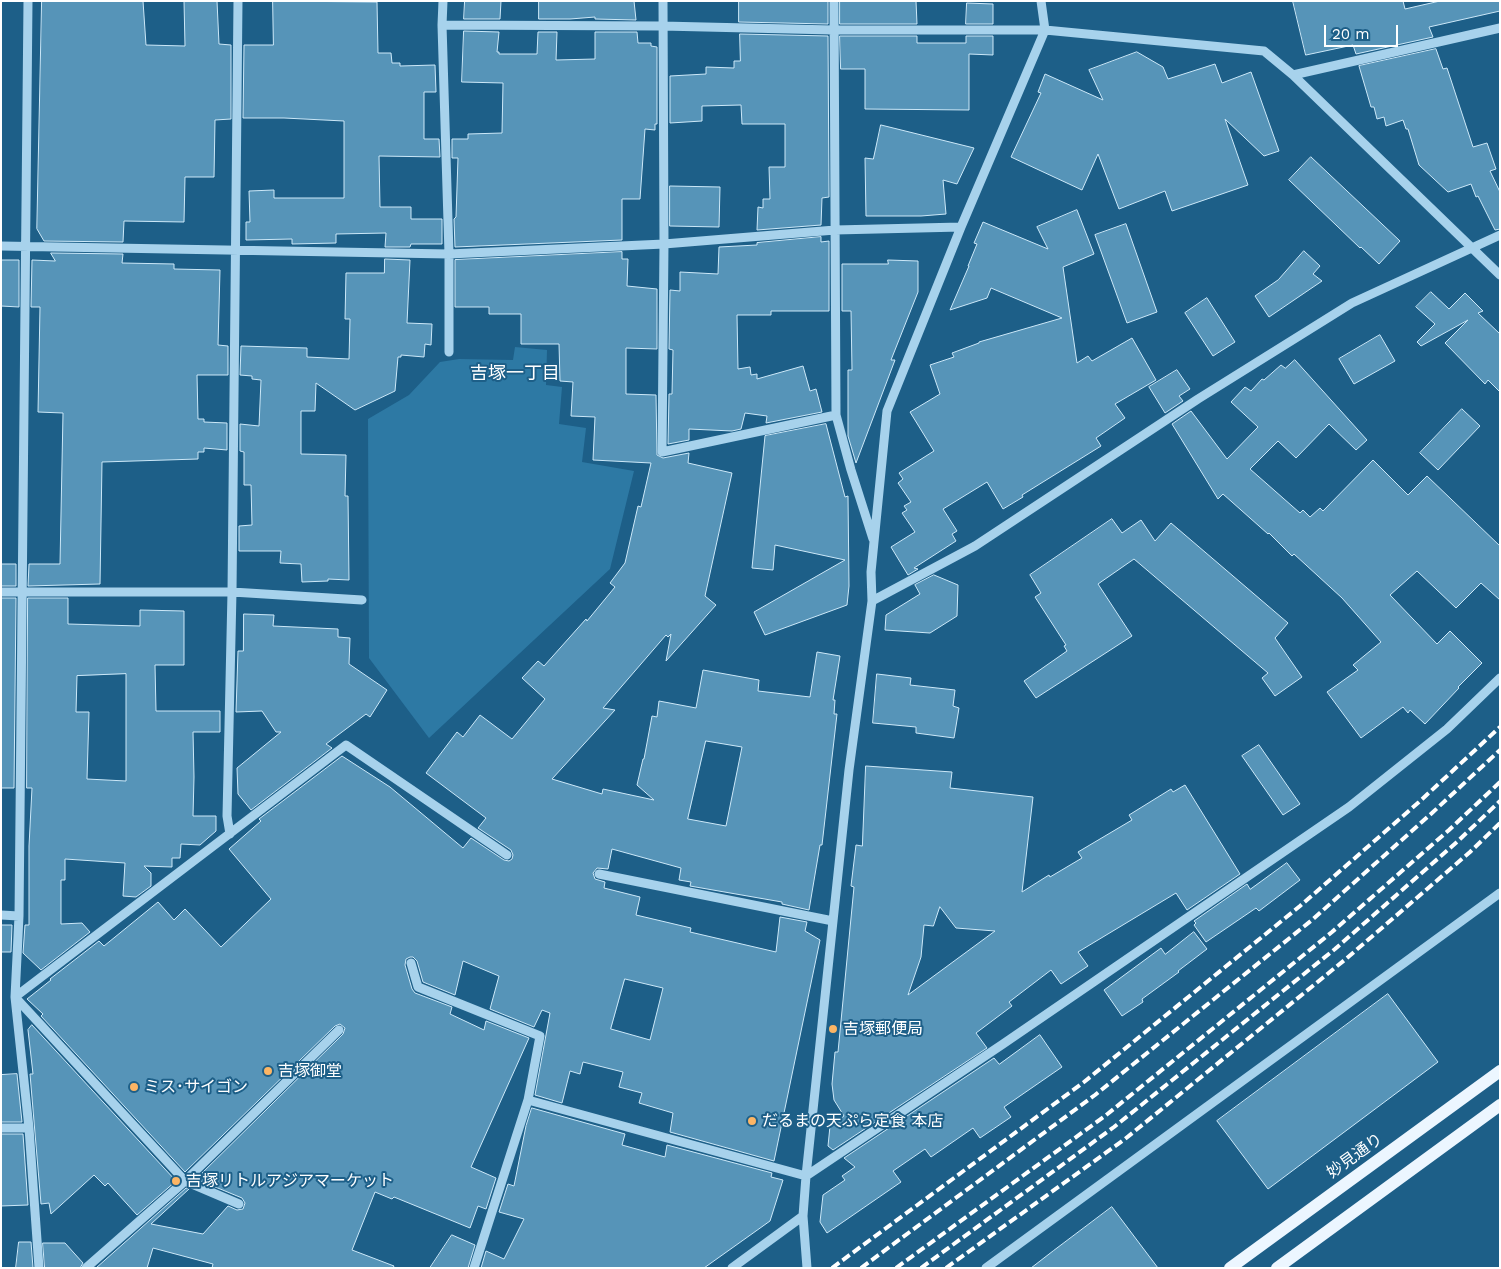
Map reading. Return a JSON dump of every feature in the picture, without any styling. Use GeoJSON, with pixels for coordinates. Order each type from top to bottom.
{"type":"FeatureCollection","features":[{"type":"Feature","properties":{"kind":"main road","name":"妙見通り"},"geometry":{"type":"LineString","coordinates":[[1230,1268],[1500,1071]]}},
{"type":"Feature","properties":{"kind":"main road"},"geometry":{"type":"LineString","coordinates":[[1277,1268],[1500,1105]]}},
{"type":"Feature","properties":{"kind":"street"},"geometry":{"type":"LineString","coordinates":[[28,1],[19,916],[15,997],[29,1128],[39,1268]]}},
{"type":"Feature","properties":{"kind":"street"},"geometry":{"type":"LineString","coordinates":[[230,834],[227,816],[237,250],[238,1]]}},
{"type":"Feature","properties":{"kind":"street"},"geometry":{"type":"LineString","coordinates":[[443,1],[442,25],[449,254],[449,352]]}},
{"type":"Feature","properties":{"kind":"street"},"geometry":{"type":"LineString","coordinates":[[663,1],[664,244],[662,452],[836,415]]}},
{"type":"Feature","properties":{"kind":"street"},"geometry":{"type":"LineString","coordinates":[[834,1],[836,415],[874,543]]}},
{"type":"Feature","properties":{"kind":"street"},"geometry":{"type":"LineString","coordinates":[[807,1268],[803,1216],[806,1176],[849,770],[872,601],[871,572],[887,410],[961,226],[1045,30],[1040,1]]}},
{"type":"Feature","properties":{"kind":"street"},"geometry":{"type":"LineString","coordinates":[[442,25],[662,26],[833,30],[1045,30],[1264,51],[1293,75],[1500,275]]}},
{"type":"Feature","properties":{"kind":"street"},"geometry":{"type":"LineString","coordinates":[[1293,75],[1500,28]]}},
{"type":"Feature","properties":{"kind":"street"},"geometry":{"type":"LineString","coordinates":[[1,246],[449,254],[664,244],[835,230],[961,226]]}},
{"type":"Feature","properties":{"kind":"street"},"geometry":{"type":"LineString","coordinates":[[872,601],[975,546],[1198,399],[1352,303],[1500,235]]}},
{"type":"Feature","properties":{"kind":"street"},"geometry":{"type":"LineString","coordinates":[[1,592],[232,592],[362,600]]}},
{"type":"Feature","properties":{"kind":"street"},"geometry":{"type":"LineString","coordinates":[[528,1100],[806,1176],[1003,1044],[1349,807],[1447,729],[1500,678]]}},
{"type":"Feature","properties":{"kind":"street"},"geometry":{"type":"LineString","coordinates":[[15,997],[346,745],[508,855]]}},
{"type":"Feature","properties":{"kind":"street"},"geometry":{"type":"LineString","coordinates":[[599,874],[833,921]]}},
{"type":"Feature","properties":{"kind":"street"},"geometry":{"type":"LineString","coordinates":[[986,1268],[1500,892]]}},
{"type":"Feature","properties":{"kind":"street"},"geometry":{"type":"LineString","coordinates":[[1,916],[19,916]]}},
{"type":"Feature","properties":{"kind":"street"},"geometry":{"type":"LineString","coordinates":[[411,963],[418,987],[540,1036],[528,1100],[474,1268]]}},
{"type":"Feature","properties":{"kind":"street"},"geometry":{"type":"LineString","coordinates":[[15,997],[184,1181],[239,1204]]}},
{"type":"Feature","properties":{"kind":"street"},"geometry":{"type":"LineString","coordinates":[[86,1268],[184,1181],[339,1030]]}},
{"type":"Feature","properties":{"kind":"street"},"geometry":{"type":"LineString","coordinates":[[1,1128],[29,1128]]}},
{"type":"Feature","properties":{"kind":"street"},"geometry":{"type":"LineString","coordinates":[[732,1268],[803,1216]]}},
{"type":"Feature","properties":{"kind":"shaded area"},"geometry":{"type":"Polygon","coordinates":[[[515,347],[547,350],[546,385],[562,387],[559,424],[586,428],[582,462],[634,471],[610,569],[429,738],[369,658],[368,419],[409,395],[440,362],[459,359],[513,360],[515,347]]]}},
{"type":"Feature","properties":{"kind":"building"},"geometry":{"type":"Polygon","coordinates":[[[42,1],[143,1],[146,45],[185,46],[184,1],[217,1],[219,44],[231,45],[231,119],[215,120],[214,177],[185,177],[184,222],[124,221],[123,242],[44,241],[37,229],[42,1]]]}},
{"type":"Feature","properties":{"kind":"building"},"geometry":{"type":"Polygon","coordinates":[[[273,1],[377,2],[378,53],[391,53],[392,63],[400,63],[400,66],[435,65],[436,92],[424,92],[424,139],[439,139],[440,157],[379,156],[380,207],[411,207],[411,219],[442,219],[442,244],[411,244],[410,247],[385,247],[386,233],[336,234],[336,243],[292,244],[292,239],[246,240],[246,222],[250,222],[249,191],[274,190],[274,198],[344,198],[344,121],[243,118],[244,45],[273,45],[273,1]]]}},
{"type":"Feature","properties":{"kind":"building"},"geometry":{"type":"Polygon","coordinates":[[[465,1],[501,1],[500,19],[464,19],[465,1]]]}},
{"type":"Feature","properties":{"kind":"building"},"geometry":{"type":"Polygon","coordinates":[[[539,1],[634,1],[636,20],[595,19],[595,17],[539,19],[539,1]]]}},
{"type":"Feature","properties":{"kind":"building"},"geometry":{"type":"Polygon","coordinates":[[[739,1],[828,1],[828,24],[739,22],[739,1]]]}},
{"type":"Feature","properties":{"kind":"building"},"geometry":{"type":"Polygon","coordinates":[[[840,1],[916,1],[917,24],[840,24],[840,1]]]}},
{"type":"Feature","properties":{"kind":"building"},"geometry":{"type":"Polygon","coordinates":[[[1293,1],[1403,1],[1405,9],[1440,1],[1500,1],[1500,11],[1429,27],[1433,37],[1356,54],[1353,45],[1306,55],[1293,1]]]}},
{"type":"Feature","properties":{"kind":"building"},"geometry":{"type":"Polygon","coordinates":[[[967,3],[993,4],[993,24],[966,24],[967,3]]]}},
{"type":"Feature","properties":{"kind":"building"},"geometry":{"type":"Polygon","coordinates":[[[464,31],[499,32],[497,52],[499,54],[537,54],[538,32],[557,32],[556,60],[595,59],[595,32],[637,32],[638,43],[651,43],[651,46],[657,47],[657,124],[655,124],[655,130],[645,129],[640,199],[622,199],[622,240],[455,247],[454,219],[456,217],[458,158],[452,158],[452,139],[468,139],[468,134],[502,133],[503,83],[462,82],[464,31]]]}},
{"type":"Feature","properties":{"kind":"building"},"geometry":{"type":"Polygon","coordinates":[[[740,34],[828,36],[829,197],[822,198],[821,225],[757,230],[758,207],[763,208],[763,199],[770,199],[769,167],[785,167],[785,124],[742,124],[741,105],[702,106],[702,121],[670,123],[670,76],[706,74],[706,67],[734,68],[734,61],[740,61],[740,34]]]}},
{"type":"Feature","properties":{"kind":"building"},"geometry":{"type":"Polygon","coordinates":[[[840,36],[917,36],[917,43],[966,43],[966,36],[993,36],[993,55],[969,54],[969,110],[865,109],[865,69],[841,69],[840,36]]]}},
{"type":"Feature","properties":{"kind":"building"},"geometry":{"type":"Polygon","coordinates":[[[1436,49],[1443,69],[1447,68],[1473,147],[1487,143],[1496,169],[1490,171],[1500,192],[1500,229],[1495,230],[1478,196],[1476,197],[1471,184],[1448,192],[1419,165],[1408,129],[1406,129],[1403,120],[1386,126],[1384,117],[1377,119],[1374,107],[1371,107],[1359,66],[1436,49]]]}},
{"type":"Feature","properties":{"kind":"building"},"geometry":{"type":"Polygon","coordinates":[[[1137,52],[1163,67],[1168,79],[1215,64],[1222,83],[1251,72],[1279,151],[1264,156],[1225,119],[1248,185],[1172,211],[1165,191],[1119,209],[1098,154],[1082,190],[1011,157],[1041,93],[1038,92],[1045,74],[1103,100],[1089,70],[1137,52]]]}},
{"type":"Feature","properties":{"kind":"building"},"geometry":{"type":"Polygon","coordinates":[[[881,125],[974,148],[957,184],[943,180],[946,214],[866,216],[865,158],[873,159],[881,125]]]}},
{"type":"Feature","properties":{"kind":"building"},"geometry":{"type":"Polygon","coordinates":[[[1311,157],[1400,241],[1379,264],[1289,180],[1311,157]]]}},
{"type":"Feature","properties":{"kind":"building"},"geometry":{"type":"Polygon","coordinates":[[[670,186],[720,187],[719,227],[670,226],[670,186]]]}},
{"type":"Feature","properties":{"kind":"building"},"geometry":{"type":"Polygon","coordinates":[[[1077,210],[1094,254],[1063,267],[1077,363],[1088,356],[1092,361],[1132,338],[1156,380],[1115,404],[1125,418],[1096,438],[1101,446],[1022,495],[1023,497],[1003,509],[987,482],[943,509],[957,531],[952,534],[956,541],[914,568],[918,569],[908,575],[891,547],[915,532],[902,513],[907,510],[904,506],[911,502],[898,483],[903,479],[899,473],[934,451],[910,412],[940,394],[930,365],[954,357],[952,353],[979,342],[1062,318],[991,288],[987,298],[950,310],[969,266],[977,244],[974,243],[983,222],[1048,249],[1037,227],[1077,210]]]}},
{"type":"Feature","properties":{"kind":"building"},"geometry":{"type":"Polygon","coordinates":[[[1126,224],[1157,312],[1127,323],[1095,235],[1126,224]]]}},
{"type":"Feature","properties":{"kind":"building"},"geometry":{"type":"Polygon","coordinates":[[[821,237],[821,242],[829,241],[829,311],[771,311],[771,315],[737,315],[738,369],[750,367],[751,375],[757,374],[757,379],[803,366],[810,391],[816,389],[822,412],[766,423],[767,416],[745,413],[741,429],[732,431],[689,429],[689,440],[668,444],[669,394],[672,394],[673,350],[669,349],[670,290],[680,291],[680,272],[718,274],[719,247],[757,245],[757,243],[821,237]]]}},
{"type":"Feature","properties":{"kind":"building"},"geometry":{"type":"Polygon","coordinates":[[[1304,251],[1320,266],[1313,274],[1322,281],[1269,317],[1255,296],[1278,280],[1304,251]]]}},
{"type":"Feature","properties":{"kind":"building"},"geometry":{"type":"Polygon","coordinates":[[[622,252],[622,259],[628,259],[627,286],[657,289],[657,349],[626,348],[626,394],[656,395],[657,455],[663,458],[689,453],[688,463],[732,473],[705,596],[716,605],[666,661],[671,634],[668,637],[666,635],[603,708],[615,710],[552,779],[602,794],[603,789],[654,800],[637,785],[652,716],[657,717],[659,701],[696,708],[703,670],[759,680],[758,691],[810,697],[817,652],[840,656],[833,700],[835,700],[834,714],[837,714],[822,845],[820,845],[809,910],[782,904],[782,902],[690,886],[691,882],[679,880],[681,868],[612,849],[608,869],[597,868],[593,873],[595,879],[605,882],[604,888],[640,897],[636,915],[691,928],[690,932],[776,952],[780,917],[807,922],[805,931],[820,940],[774,1161],[670,1132],[673,1113],[639,1103],[642,1093],[619,1087],[623,1072],[583,1062],[580,1074],[570,1071],[562,1103],[535,1095],[550,1013],[542,1010],[534,1027],[490,1009],[499,976],[463,961],[455,995],[423,982],[417,961],[410,957],[406,959],[405,965],[415,993],[452,1007],[450,1014],[484,1030],[486,1021],[529,1038],[471,1167],[496,1178],[486,1209],[478,1206],[470,1228],[394,1197],[392,1199],[375,1192],[352,1250],[394,1266],[393,1268],[212,1268],[213,1264],[153,1248],[147,1268],[96,1268],[186,1188],[189,1189],[151,1224],[203,1234],[228,1206],[237,1210],[243,1209],[245,1203],[242,1198],[196,1179],[343,1034],[345,1028],[340,1024],[335,1026],[185,1172],[41,1016],[43,1014],[27,999],[99,941],[104,946],[158,902],[174,920],[185,909],[221,947],[271,899],[229,849],[261,821],[259,819],[342,756],[390,787],[463,848],[471,838],[504,860],[509,861],[512,859],[511,850],[478,828],[486,818],[426,773],[457,732],[463,737],[480,715],[512,739],[545,699],[522,678],[538,661],[544,666],[586,619],[587,621],[615,587],[610,583],[625,563],[638,506],[641,507],[651,463],[593,460],[595,417],[571,416],[573,382],[560,381],[559,344],[521,344],[521,314],[489,314],[489,307],[455,307],[455,260],[622,252]],[[706,741],[688,819],[726,826],[742,747],[706,741]],[[625,979],[611,1029],[650,1040],[663,988],[625,979]]]}},
{"type":"Feature","properties":{"kind":"building"},"geometry":{"type":"Polygon","coordinates":[[[51,253],[123,254],[122,263],[174,264],[174,269],[220,270],[218,345],[228,346],[228,375],[197,375],[198,419],[204,419],[204,422],[227,423],[227,450],[204,448],[204,452],[198,452],[198,459],[102,462],[100,584],[28,586],[29,564],[60,564],[63,413],[38,412],[40,307],[31,307],[32,260],[55,261],[51,253]]]}},
{"type":"Feature","properties":{"kind":"building"},"geometry":{"type":"Polygon","coordinates":[[[385,259],[410,260],[407,323],[432,324],[431,345],[425,344],[424,357],[401,355],[401,357],[398,357],[395,391],[355,410],[316,383],[315,411],[301,411],[301,454],[346,455],[345,496],[348,496],[349,580],[328,579],[328,581],[302,582],[301,564],[280,563],[281,551],[239,551],[239,526],[252,525],[251,485],[244,485],[244,452],[240,451],[240,424],[259,426],[261,380],[252,379],[252,376],[240,375],[241,346],[307,348],[307,357],[349,359],[350,319],[345,319],[346,273],[384,273],[385,259]]]}},
{"type":"Feature","properties":{"kind":"building"},"geometry":{"type":"Polygon","coordinates":[[[1,260],[19,260],[19,307],[1,306],[1,260]]]}},
{"type":"Feature","properties":{"kind":"building"},"geometry":{"type":"Polygon","coordinates":[[[888,260],[918,261],[918,292],[891,360],[895,360],[856,463],[848,436],[848,370],[852,370],[851,311],[842,311],[842,264],[888,264],[888,260]]]}},
{"type":"Feature","properties":{"kind":"building"},"geometry":{"type":"Polygon","coordinates":[[[1431,292],[1449,309],[1465,293],[1483,311],[1478,313],[1500,334],[1500,392],[1488,380],[1485,384],[1445,343],[1468,320],[1421,346],[1417,342],[1435,324],[1416,307],[1431,292]]]}},
{"type":"Feature","properties":{"kind":"building"},"geometry":{"type":"Polygon","coordinates":[[[1207,298],[1235,342],[1213,356],[1185,313],[1207,298]]]}},
{"type":"Feature","properties":{"kind":"building"},"geometry":{"type":"Polygon","coordinates":[[[1380,335],[1395,361],[1354,384],[1339,359],[1380,335]]]}},
{"type":"Feature","properties":{"kind":"building"},"geometry":{"type":"Polygon","coordinates":[[[1295,360],[1367,440],[1356,450],[1329,424],[1296,458],[1278,441],[1250,469],[1300,513],[1303,510],[1310,517],[1320,508],[1323,511],[1373,460],[1408,495],[1427,476],[1500,546],[1500,600],[1481,583],[1456,608],[1417,571],[1390,595],[1437,644],[1450,631],[1482,663],[1425,724],[1410,710],[1408,713],[1403,707],[1361,738],[1327,692],[1358,670],[1353,665],[1381,642],[1342,598],[1294,554],[1292,556],[1269,533],[1223,494],[1218,499],[1172,424],[1191,411],[1227,459],[1258,427],[1231,402],[1245,387],[1251,391],[1262,379],[1264,380],[1281,365],[1285,368],[1295,360]]]}},
{"type":"Feature","properties":{"kind":"building"},"geometry":{"type":"Polygon","coordinates":[[[1177,370],[1190,389],[1179,396],[1183,401],[1165,413],[1149,387],[1177,370]]]}},
{"type":"Feature","properties":{"kind":"building"},"geometry":{"type":"Polygon","coordinates":[[[1462,409],[1480,426],[1438,470],[1420,453],[1462,409]]]}},
{"type":"Feature","properties":{"kind":"building"},"geometry":{"type":"Polygon","coordinates":[[[826,424],[845,497],[848,496],[849,586],[847,605],[765,635],[754,612],[845,560],[775,545],[773,570],[752,568],[765,436],[826,424]]]}},
{"type":"Feature","properties":{"kind":"building"},"geometry":{"type":"Polygon","coordinates":[[[1112,519],[1122,533],[1141,520],[1155,541],[1171,523],[1288,623],[1275,638],[1302,677],[1275,696],[1262,678],[1268,673],[1134,559],[1098,584],[1132,636],[1036,698],[1024,681],[1067,651],[1064,646],[1066,645],[1035,597],[1041,593],[1030,575],[1112,519]]]}},
{"type":"Feature","properties":{"kind":"building"},"geometry":{"type":"Polygon","coordinates":[[[1,564],[16,564],[16,586],[1,586],[1,564]]]}},
{"type":"Feature","properties":{"kind":"building"},"geometry":{"type":"Polygon","coordinates":[[[934,575],[958,585],[957,616],[930,633],[885,630],[886,615],[920,594],[915,585],[934,575]]]}},
{"type":"Feature","properties":{"kind":"building"},"geometry":{"type":"Polygon","coordinates":[[[1,598],[16,598],[14,788],[1,788],[1,598]]]}},
{"type":"Feature","properties":{"kind":"building"},"geometry":{"type":"Polygon","coordinates":[[[28,598],[68,598],[68,624],[140,626],[140,610],[184,611],[184,665],[155,665],[156,711],[220,711],[220,732],[193,732],[193,816],[216,816],[216,831],[200,845],[181,844],[180,858],[172,858],[172,867],[144,866],[151,873],[151,886],[136,897],[123,896],[125,863],[65,859],[65,880],[61,880],[61,924],[82,923],[90,932],[41,970],[23,953],[25,925],[29,925],[29,846],[32,788],[27,788],[28,598]],[[126,674],[77,676],[76,712],[89,712],[87,779],[126,781],[126,674]]]}},
{"type":"Feature","properties":{"kind":"building"},"geometry":{"type":"Polygon","coordinates":[[[244,614],[274,615],[273,626],[338,629],[338,637],[350,638],[349,664],[387,690],[370,717],[366,714],[326,744],[332,748],[251,810],[238,794],[237,768],[281,732],[276,732],[262,711],[236,712],[238,651],[243,651],[244,614]]]}},
{"type":"Feature","properties":{"kind":"building"},"geometry":{"type":"Polygon","coordinates":[[[877,674],[911,678],[910,685],[955,690],[953,706],[959,708],[954,738],[916,733],[916,727],[873,723],[877,674]]]}},
{"type":"Feature","properties":{"kind":"building"},"geometry":{"type":"Polygon","coordinates":[[[1259,745],[1300,804],[1283,815],[1242,756],[1259,745]]]}},
{"type":"Feature","properties":{"kind":"building"},"geometry":{"type":"Polygon","coordinates":[[[866,766],[952,772],[950,788],[1033,797],[1022,892],[1082,858],[1078,852],[1132,820],[1129,815],[1171,789],[1173,792],[1185,785],[1240,874],[1187,910],[1176,893],[1078,952],[1088,966],[1061,984],[1051,970],[1009,1002],[1012,1006],[976,1033],[987,1048],[833,1150],[828,1146],[830,1126],[844,1116],[834,1100],[832,1084],[835,1052],[838,1052],[854,887],[851,886],[856,845],[862,846],[866,766]],[[940,907],[933,926],[924,925],[921,957],[908,995],[995,931],[956,928],[940,907]]]}},
{"type":"Feature","properties":{"kind":"building"},"geometry":{"type":"Polygon","coordinates":[[[1287,863],[1300,880],[1259,911],[1256,908],[1206,942],[1194,925],[1196,923],[1194,921],[1247,884],[1250,889],[1287,863]]]}},
{"type":"Feature","properties":{"kind":"building"},"geometry":{"type":"Polygon","coordinates":[[[1,925],[12,925],[11,952],[1,952],[1,925]]]}},
{"type":"Feature","properties":{"kind":"building"},"geometry":{"type":"Polygon","coordinates":[[[1194,932],[1207,949],[1142,999],[1143,1002],[1122,1016],[1104,990],[1161,948],[1165,954],[1194,932]]]}},
{"type":"Feature","properties":{"kind":"building"},"geometry":{"type":"Polygon","coordinates":[[[1388,994],[1438,1062],[1268,1189],[1217,1121],[1388,994]]]}},
{"type":"Feature","properties":{"kind":"building"},"geometry":{"type":"Polygon","coordinates":[[[32,1025],[176,1181],[137,1215],[108,1183],[105,1186],[94,1175],[51,1214],[49,1203],[41,1204],[30,1074],[33,1074],[28,1030],[32,1025]]]}},
{"type":"Feature","properties":{"kind":"building"},"geometry":{"type":"Polygon","coordinates":[[[1040,1035],[1062,1067],[1004,1107],[1011,1117],[980,1138],[973,1128],[931,1157],[925,1149],[893,1171],[901,1182],[827,1233],[820,1222],[823,1195],[845,1180],[842,1176],[855,1167],[844,1158],[994,1058],[999,1064],[1040,1035]]]}},
{"type":"Feature","properties":{"kind":"building"},"geometry":{"type":"Polygon","coordinates":[[[17,1074],[22,1122],[1,1122],[1,1075],[17,1074]]]}},
{"type":"Feature","properties":{"kind":"building"},"geometry":{"type":"Polygon","coordinates":[[[532,1108],[625,1134],[622,1145],[665,1157],[667,1145],[772,1173],[771,1177],[783,1180],[770,1221],[704,1268],[481,1268],[486,1251],[504,1259],[524,1219],[499,1212],[508,1184],[514,1186],[526,1126],[532,1108]]]}},
{"type":"Feature","properties":{"kind":"building"},"geometry":{"type":"Polygon","coordinates":[[[1,1134],[23,1134],[28,1205],[1,1206],[1,1134]]]}},
{"type":"Feature","properties":{"kind":"building"},"geometry":{"type":"Polygon","coordinates":[[[1112,1207],[1158,1268],[1031,1268],[1053,1251],[1112,1207]]]}},
{"type":"Feature","properties":{"kind":"building"},"geometry":{"type":"Polygon","coordinates":[[[452,1235],[475,1245],[468,1268],[430,1268],[452,1235]]]}},
{"type":"Feature","properties":{"kind":"building"},"geometry":{"type":"Polygon","coordinates":[[[19,1242],[31,1242],[33,1268],[16,1268],[19,1242]]]}},
{"type":"Feature","properties":{"kind":"building"},"geometry":{"type":"Polygon","coordinates":[[[43,1243],[65,1243],[83,1263],[80,1268],[45,1268],[43,1243]]]}},
{"type":"Feature","properties":{"kind":"railway"},"geometry":{"type":"LineString","coordinates":[[832,1268],[1084,1082],[1300,906],[1419,802],[1500,727]]}},
{"type":"Feature","properties":{"kind":"railway"},"geometry":{"type":"LineString","coordinates":[[861,1268],[1095,1095],[1312,920],[1500,750]]}},
{"type":"Feature","properties":{"kind":"railway"},"geometry":{"type":"LineString","coordinates":[[896,1268],[1105,1116],[1332,932],[1449,830],[1500,782]]}},
{"type":"Feature","properties":{"kind":"railway"},"geometry":{"type":"LineString","coordinates":[[921,1268],[1114,1127],[1335,949],[1458,841],[1500,801]]}},
{"type":"Feature","properties":{"kind":"railway"},"geometry":{"type":"LineString","coordinates":[[946,1268],[1125,1139],[1347,958],[1470,852],[1500,823]]}},
{"type":"Feature","properties":{"kind":"place","name":"吉塚郵便局"},"geometry":{"type":"Point","coordinates":[833,1029]}},
{"type":"Feature","properties":{"kind":"place","name":"吉塚御堂"},"geometry":{"type":"Point","coordinates":[268,1071]}},
{"type":"Feature","properties":{"kind":"place","name":"ミス･サイゴン"},"geometry":{"type":"Point","coordinates":[134,1087]}},
{"type":"Feature","properties":{"kind":"place","name":"だるまの天ぷら定食 本店"},"geometry":{"type":"Point","coordinates":[752,1121]}},
{"type":"Feature","properties":{"kind":"place","name":"吉塚リトルアジアマーケット"},"geometry":{"type":"Point","coordinates":[176,1181]}},
{"type":"Feature","properties":{"kind":"district","name":"吉塚一丁目"},"geometry":{"type":"Point","coordinates":[515,374]}}]}
